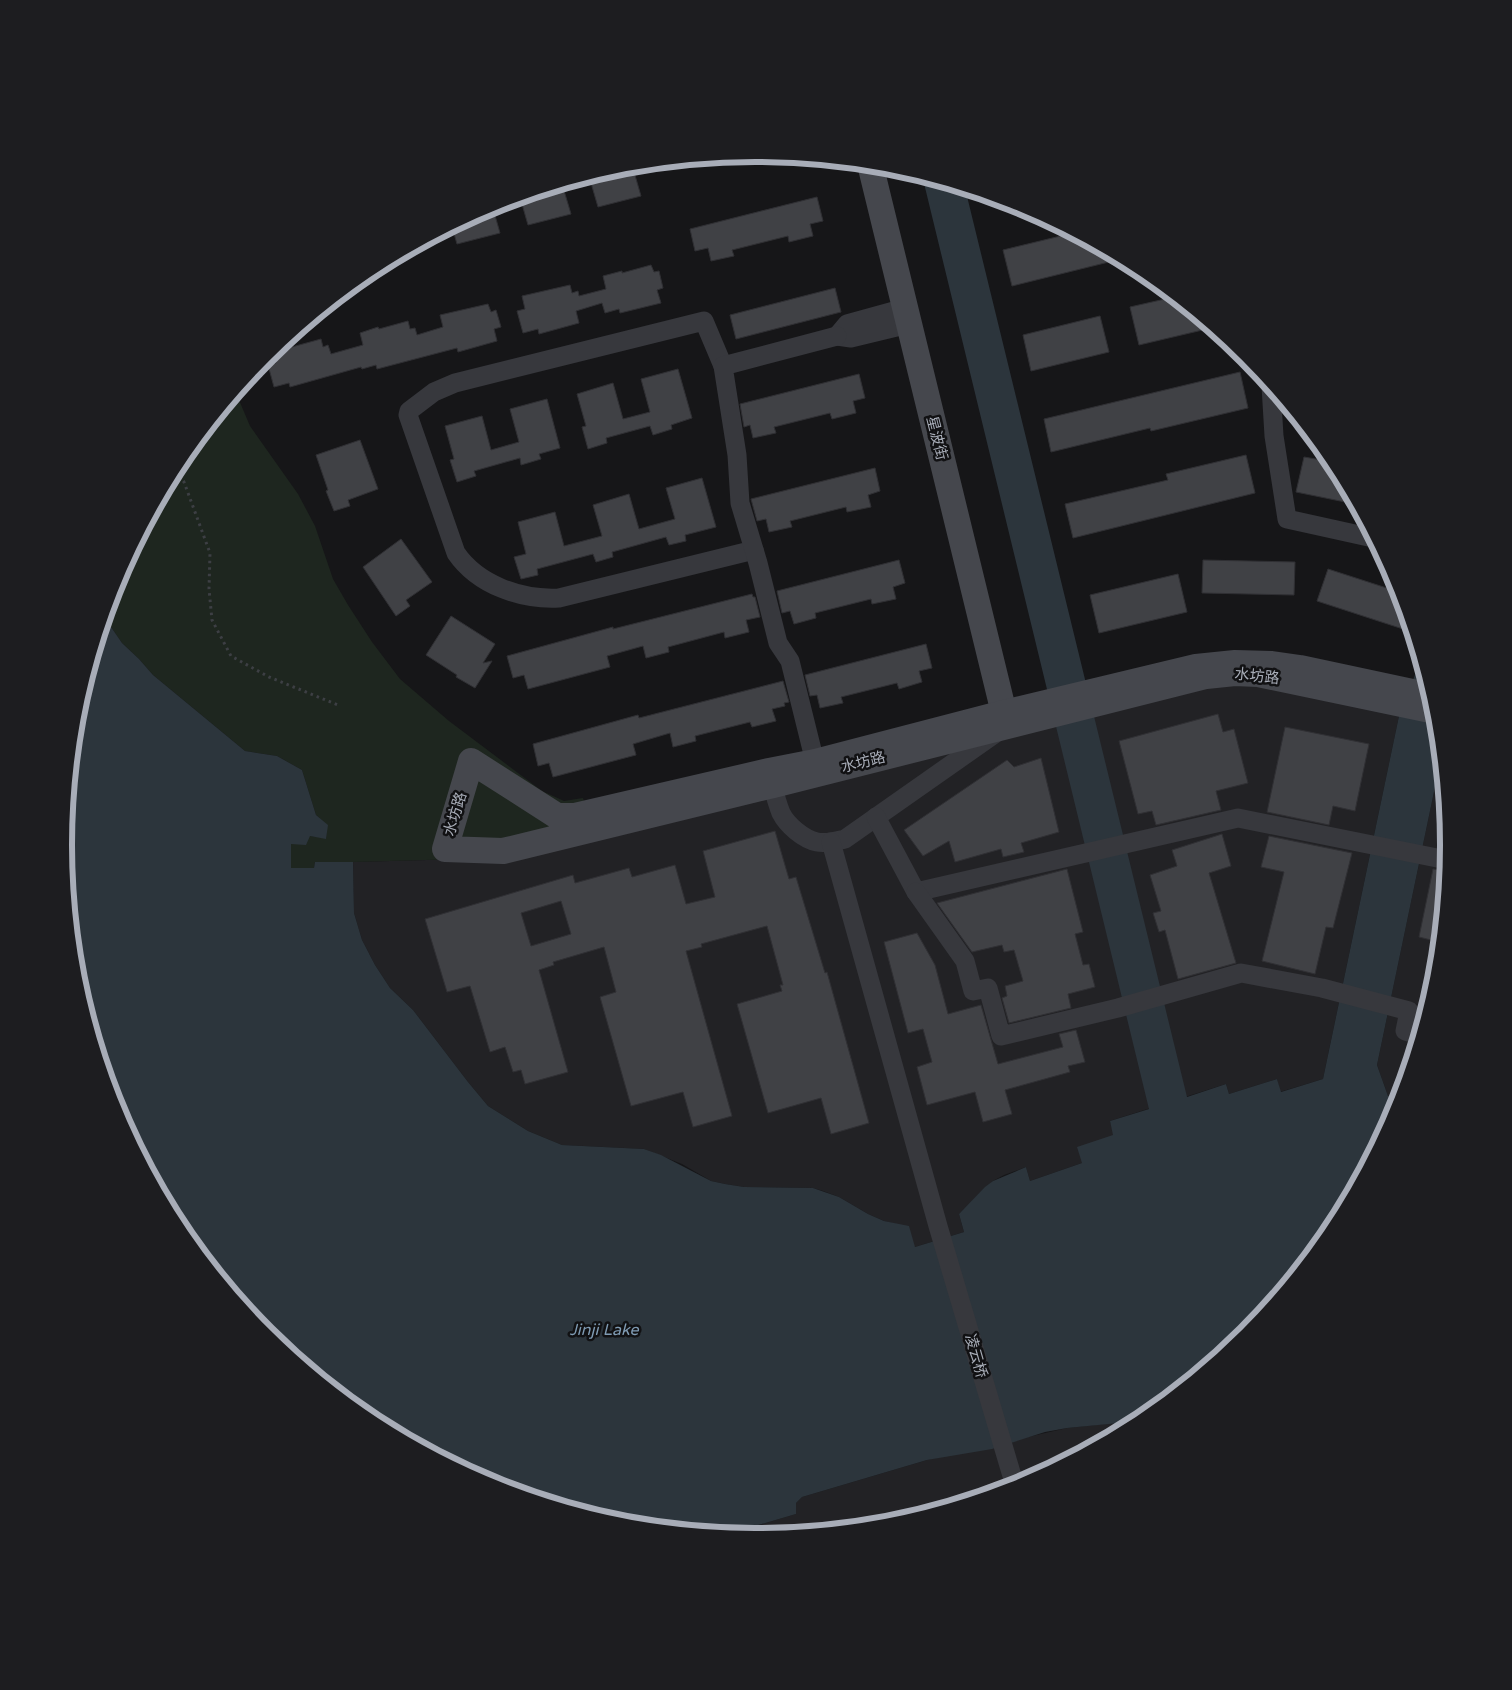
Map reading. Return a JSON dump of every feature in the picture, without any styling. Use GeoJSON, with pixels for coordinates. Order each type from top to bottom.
{"type":"FeatureCollection","features":[{"type":"Feature","properties":{"kind":"street","name":"星波街"},"geometry":{"type":"LineString","coordinates":[[872,172],[1006,719]]}},
{"type":"Feature","properties":{"kind":"street"},"geometry":{"type":"LineString","coordinates":[[722,366],[837,336],[847,324],[907,316]]}},
{"type":"Feature","properties":{"kind":"street"},"geometry":{"type":"LineString","coordinates":[[754,550],[559,598],[534,597],[502,588],[474,573],[463,564],[456,554],[408,416],[409,411],[434,392],[455,383],[704,321],[722,366],[737,455],[740,503],[754,550],[778,643],[790,661],[815,762]]}},
{"type":"Feature","properties":{"kind":"street"},"geometry":{"type":"LineString","coordinates":[[1272,396],[1275,450],[1287,519],[1366,536]]}},
{"type":"Feature","properties":{"kind":"street","name":"水坊路"},"geometry":{"type":"LineString","coordinates":[[1006,719],[815,762],[771,778],[564,817],[557,816],[471,761],[445,849],[503,851],[771,778],[1102,695],[1196,667],[1236,663],[1272,664],[1300,668],[1394,695],[1425,707]]}},
{"type":"Feature","properties":{"kind":"street","name":"水坊路"},"geometry":{"type":"LineString","coordinates":[[1394,695],[1422,696]]}},
{"type":"Feature","properties":{"kind":"street"},"geometry":{"type":"LineString","coordinates":[[771,778],[782,815],[792,827],[817,842],[845,839],[1006,719]]}},
{"type":"Feature","properties":{"kind":"street"},"geometry":{"type":"LineString","coordinates":[[876,817],[916,892],[965,961],[973,991],[988,988],[1001,1036],[1118,1008],[1241,973],[1322,988],[1409,1011],[1405,1032],[1412,1034]]}},
{"type":"Feature","properties":{"kind":"street"},"geometry":{"type":"LineString","coordinates":[[916,892],[1238,818],[1439,858]]}},
{"type":"Feature","properties":{"kind":"street","name":"凌云桥"},"geometry":{"type":"LineString","coordinates":[[831,842],[938,1226],[1012,1478]]}},
{"type":"Feature","properties":{"kind":"path"},"geometry":{"type":"LineString","coordinates":[[180,477],[184,482],[210,554],[209,589],[212,620],[231,656],[269,677],[338,704]]}},
{"type":"Feature","properties":{"kind":"shaded area"},"geometry":{"type":"Polygon","coordinates":[[[238,399],[250,426],[298,494],[315,526],[333,579],[372,642],[400,679],[449,721],[542,791],[564,801],[583,798],[594,836],[499,858],[315,862],[314,868],[291,868],[291,844],[310,836],[326,838],[327,825],[316,815],[302,770],[277,756],[245,751],[153,675],[122,643],[110,623],[125,583],[164,503],[188,465],[238,399]]]}},
{"type":"Feature","properties":{"kind":"shaded area"},"geometry":{"type":"Polygon","coordinates":[[[1235,680],[1399,716],[1323,1079],[1280,1092],[1277,1079],[1229,1094],[1226,1084],[1110,1121],[1114,1135],[1082,1163],[1030,1181],[1026,1167],[1004,1175],[993,1181],[959,1214],[964,1232],[915,1247],[896,1224],[868,1214],[839,1197],[813,1188],[744,1187],[725,1184],[711,1181],[682,1164],[644,1149],[562,1145],[528,1131],[488,1106],[413,1010],[390,988],[362,940],[354,913],[353,862],[499,858],[1235,680]]]}},
{"type":"Feature","properties":{"kind":"shaded area"},"geometry":{"type":"Polygon","coordinates":[[[1436,781],[1440,845],[1434,934],[1416,1022],[1392,1095],[1388,1096],[1377,1065],[1436,781]]]}},
{"type":"Feature","properties":{"kind":"shaded area"},"geometry":{"type":"Polygon","coordinates":[[[1121,1422],[1058,1458],[1018,1476],[976,1492],[933,1505],[845,1523],[801,1527],[749,1528],[796,1514],[796,1503],[802,1497],[927,1460],[1067,1428],[1121,1422]]]}},
{"type":"Feature","properties":{"kind":"water","name":"Jinji Lake"},"geometry":{"type":"Polygon","coordinates":[[[924,183],[967,195],[1187,1097],[1226,1084],[1229,1094],[1277,1079],[1281,1092],[1323,1079],[1399,716],[1417,671],[1434,756],[1436,781],[1377,1065],[1388,1096],[1392,1095],[1369,1147],[1348,1187],[1324,1225],[1270,1296],[1207,1359],[1172,1387],[1120,1423],[1045,1432],[992,1449],[927,1460],[802,1497],[796,1503],[796,1514],[749,1528],[711,1527],[667,1523],[623,1515],[579,1505],[536,1492],[454,1458],[414,1437],[340,1387],[305,1359],[242,1296],[188,1225],[164,1187],[143,1147],[109,1065],[96,1022],[78,934],[72,845],[78,756],[96,668],[110,623],[122,643],[153,675],[245,751],[277,756],[302,770],[316,815],[328,825],[326,839],[310,836],[306,845],[291,844],[291,868],[314,868],[315,862],[353,862],[354,913],[362,940],[375,965],[390,988],[413,1010],[488,1106],[528,1131],[562,1145],[644,1149],[661,1155],[711,1181],[725,1184],[744,1187],[813,1188],[839,1197],[884,1221],[909,1226],[915,1247],[964,1232],[959,1214],[993,1181],[1026,1167],[1030,1181],[1082,1163],[1077,1147],[1113,1135],[1110,1121],[1149,1109],[924,183]]]}},
{"type":"Feature","properties":{"kind":"building"},"geometry":{"type":"Polygon","coordinates":[[[634,173],[641,196],[598,207],[591,182],[634,173]]]}},
{"type":"Feature","properties":{"kind":"building"},"geometry":{"type":"Polygon","coordinates":[[[564,190],[571,214],[528,225],[522,203],[564,190]]]}},
{"type":"Feature","properties":{"kind":"building"},"geometry":{"type":"Polygon","coordinates":[[[817,197],[823,221],[810,224],[813,236],[789,242],[788,236],[732,250],[734,256],[711,261],[708,248],[695,251],[690,229],[817,197]]]}},
{"type":"Feature","properties":{"kind":"building"},"geometry":{"type":"Polygon","coordinates":[[[495,214],[500,233],[457,244],[454,232],[495,214]]]}},
{"type":"Feature","properties":{"kind":"building"},"geometry":{"type":"Polygon","coordinates":[[[1064,235],[1111,261],[1012,286],[1003,250],[1064,235]]]}},
{"type":"Feature","properties":{"kind":"building"},"geometry":{"type":"Polygon","coordinates":[[[651,265],[654,272],[659,271],[663,288],[657,290],[661,303],[620,313],[619,309],[605,313],[602,303],[576,311],[579,323],[539,334],[538,329],[523,333],[517,311],[525,309],[522,296],[570,285],[572,293],[578,291],[579,296],[606,289],[603,276],[651,265]]]}},
{"type":"Feature","properties":{"kind":"building"},"geometry":{"type":"Polygon","coordinates":[[[835,288],[841,312],[736,339],[730,315],[835,288]]]}},
{"type":"Feature","properties":{"kind":"building"},"geometry":{"type":"Polygon","coordinates":[[[1166,299],[1205,329],[1139,345],[1130,307],[1166,299]]]}},
{"type":"Feature","properties":{"kind":"building"},"geometry":{"type":"Polygon","coordinates":[[[488,304],[491,312],[496,310],[501,327],[494,329],[497,341],[458,352],[457,348],[377,369],[376,365],[362,369],[361,367],[290,387],[289,383],[274,387],[268,367],[276,363],[275,360],[290,345],[292,347],[321,339],[323,347],[328,345],[331,354],[363,345],[360,333],[378,327],[379,329],[408,321],[410,329],[415,328],[417,335],[443,327],[440,315],[488,304]]]}},
{"type":"Feature","properties":{"kind":"building"},"geometry":{"type":"Polygon","coordinates":[[[1100,316],[1109,352],[1031,371],[1023,335],[1100,316]]]}},
{"type":"Feature","properties":{"kind":"building"},"geometry":{"type":"Polygon","coordinates":[[[678,369],[692,418],[671,425],[672,429],[653,435],[650,426],[606,438],[607,443],[588,449],[582,427],[586,426],[577,394],[613,383],[623,419],[650,412],[641,379],[678,369]]]}},
{"type":"Feature","properties":{"kind":"building"},"geometry":{"type":"Polygon","coordinates":[[[1240,372],[1248,408],[1151,431],[1150,428],[1051,452],[1044,419],[1240,372]]]}},
{"type":"Feature","properties":{"kind":"building"},"geometry":{"type":"Polygon","coordinates":[[[859,374],[865,398],[853,401],[856,413],[832,419],[830,413],[774,427],[776,433],[753,438],[750,425],[744,427],[740,404],[859,374]]]}},
{"type":"Feature","properties":{"kind":"building"},"geometry":{"type":"Polygon","coordinates":[[[547,399],[560,448],[539,454],[541,459],[521,465],[520,458],[474,471],[476,476],[457,482],[450,460],[454,459],[445,426],[482,416],[491,450],[519,442],[510,409],[547,399]]]}},
{"type":"Feature","properties":{"kind":"building"},"geometry":{"type":"Polygon","coordinates":[[[360,440],[378,489],[348,500],[350,506],[334,511],[316,455],[360,440]]]}},
{"type":"Feature","properties":{"kind":"building"},"geometry":{"type":"Polygon","coordinates":[[[1246,455],[1255,493],[1073,538],[1065,504],[1168,480],[1166,474],[1246,455]]]}},
{"type":"Feature","properties":{"kind":"building"},"geometry":{"type":"Polygon","coordinates":[[[1304,457],[1320,460],[1348,503],[1296,492],[1304,457]]]}},
{"type":"Feature","properties":{"kind":"building"},"geometry":{"type":"Polygon","coordinates":[[[875,468],[880,491],[868,495],[871,507],[847,512],[846,507],[790,521],[792,527],[769,532],[766,519],[757,521],[751,499],[875,468]]]}},
{"type":"Feature","properties":{"kind":"building"},"geometry":{"type":"Polygon","coordinates":[[[702,478],[716,527],[685,535],[686,541],[669,545],[666,537],[612,552],[613,557],[596,562],[593,554],[537,569],[538,575],[521,579],[514,557],[526,554],[518,522],[555,512],[564,546],[602,536],[593,505],[629,494],[639,529],[675,519],[666,488],[702,478]]]}},
{"type":"Feature","properties":{"kind":"building"},"geometry":{"type":"Polygon","coordinates":[[[401,539],[432,582],[406,600],[410,606],[396,616],[363,567],[401,539]]]}},
{"type":"Feature","properties":{"kind":"building"},"geometry":{"type":"Polygon","coordinates":[[[899,560],[905,583],[893,587],[896,599],[872,604],[871,599],[815,613],[816,618],[794,624],[790,611],[782,613],[777,591],[899,560]]]}},
{"type":"Feature","properties":{"kind":"building"},"geometry":{"type":"Polygon","coordinates":[[[1203,560],[1295,562],[1294,595],[1202,593],[1203,560]]]}},
{"type":"Feature","properties":{"kind":"building"},"geometry":{"type":"Polygon","coordinates":[[[1328,569],[1389,589],[1404,627],[1403,629],[1317,601],[1328,569]]]}},
{"type":"Feature","properties":{"kind":"building"},"geometry":{"type":"Polygon","coordinates":[[[1178,574],[1187,612],[1099,633],[1090,595],[1178,574]]]}},
{"type":"Feature","properties":{"kind":"building"},"geometry":{"type":"Polygon","coordinates":[[[752,594],[755,597],[760,617],[746,620],[749,632],[725,638],[724,632],[668,647],[669,652],[646,658],[643,646],[607,656],[610,667],[528,689],[524,675],[513,678],[507,656],[613,627],[613,629],[752,594]]]}},
{"type":"Feature","properties":{"kind":"building"},"geometry":{"type":"Polygon","coordinates":[[[451,616],[495,644],[483,663],[492,661],[475,688],[426,655],[451,616]]]}},
{"type":"Feature","properties":{"kind":"building"},"geometry":{"type":"Polygon","coordinates":[[[926,644],[932,668],[919,671],[922,682],[899,689],[897,683],[841,697],[843,703],[820,708],[817,695],[810,696],[805,675],[926,644]]]}},
{"type":"Feature","properties":{"kind":"building"},"geometry":{"type":"Polygon","coordinates":[[[783,681],[789,702],[784,703],[785,706],[772,709],[776,721],[752,727],[750,722],[695,736],[696,741],[673,747],[670,733],[633,744],[636,755],[553,777],[549,763],[538,766],[533,744],[638,715],[639,718],[783,681]]]}},
{"type":"Feature","properties":{"kind":"building"},"geometry":{"type":"Polygon","coordinates":[[[1218,714],[1223,732],[1234,729],[1248,783],[1216,791],[1221,810],[1156,825],[1152,811],[1138,814],[1119,741],[1218,714]]]}},
{"type":"Feature","properties":{"kind":"building"},"geometry":{"type":"Polygon","coordinates":[[[1285,727],[1369,744],[1355,811],[1333,806],[1329,825],[1267,812],[1285,727]]]}},
{"type":"Feature","properties":{"kind":"building"},"geometry":{"type":"Polygon","coordinates":[[[1041,758],[1059,832],[1021,843],[1024,852],[1003,857],[1001,849],[955,862],[949,841],[923,856],[904,830],[1007,760],[1014,767],[1041,758]]]}},
{"type":"Feature","properties":{"kind":"building"},"geometry":{"type":"Polygon","coordinates":[[[775,831],[789,879],[796,877],[825,973],[827,972],[869,1123],[831,1134],[821,1098],[768,1113],[737,1004],[782,991],[780,985],[783,985],[767,926],[701,944],[702,947],[686,951],[732,1116],[693,1127],[683,1092],[631,1106],[600,997],[616,992],[604,947],[553,962],[554,965],[539,970],[568,1072],[525,1084],[521,1070],[513,1072],[505,1047],[490,1052],[470,986],[447,992],[425,919],[573,875],[575,883],[629,868],[632,877],[675,865],[686,904],[715,897],[703,851],[775,831]],[[561,901],[521,913],[531,946],[571,934],[561,901]]]}},
{"type":"Feature","properties":{"kind":"building"},"geometry":{"type":"Polygon","coordinates":[[[1222,834],[1231,866],[1209,873],[1236,963],[1178,979],[1165,930],[1159,932],[1153,913],[1161,911],[1150,875],[1177,866],[1172,850],[1222,834]]]}},
{"type":"Feature","properties":{"kind":"building"},"geometry":{"type":"Polygon","coordinates":[[[1269,836],[1352,853],[1333,928],[1326,927],[1315,974],[1262,961],[1284,872],[1261,867],[1269,836]]]}},
{"type":"Feature","properties":{"kind":"building"},"geometry":{"type":"Polygon","coordinates":[[[1067,869],[1083,932],[1075,934],[1083,965],[1089,964],[1095,987],[1068,994],[1071,1008],[1009,1023],[1002,998],[1007,996],[1005,986],[1023,981],[1014,950],[1004,952],[1002,945],[972,952],[937,903],[1067,869]]]}},
{"type":"Feature","properties":{"kind":"building"},"geometry":{"type":"Polygon","coordinates":[[[1433,869],[1439,870],[1433,940],[1419,937],[1433,869]]]}},
{"type":"Feature","properties":{"kind":"building"},"geometry":{"type":"Polygon","coordinates":[[[917,933],[935,965],[948,1014],[981,1005],[998,1064],[1063,1047],[1059,1034],[1076,1030],[1085,1062],[1068,1066],[1070,1072],[1005,1090],[1012,1114],[983,1122],[975,1092],[927,1105],[917,1067],[932,1062],[923,1029],[908,1033],[884,942],[917,933]]]}}]}
